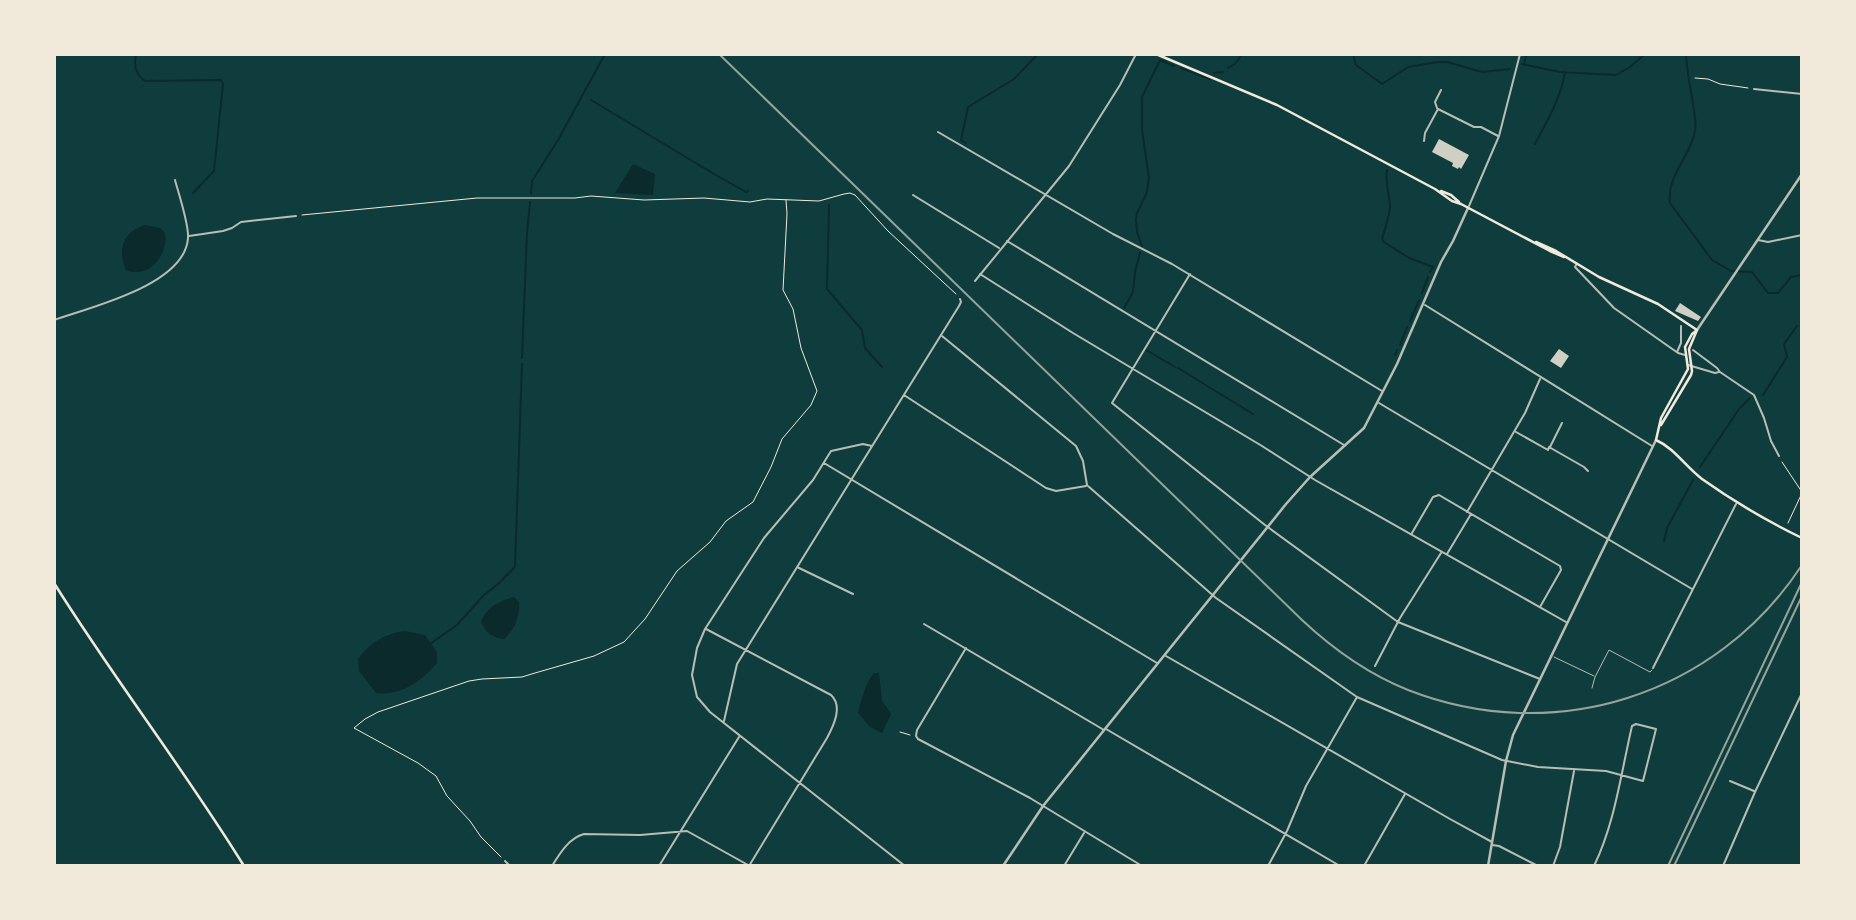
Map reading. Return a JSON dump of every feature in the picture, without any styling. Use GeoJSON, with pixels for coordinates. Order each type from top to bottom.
{"type":"FeatureCollection","features":[{"type":"Feature","properties":{"kind":"main road"},"geometry":{"type":"LineString","coordinates":[[1156,54],[1277,105],[1451,195],[1461,204],[1599,277],[1650,299],[1697,330],[1686,343],[1690,365],[1661,418],[1656,440],[1700,477],[1770,522],[1801,538]]}},
{"type":"Feature","properties":{"kind":"main road"},"geometry":{"type":"LineString","coordinates":[[54,583],[244,866]]}},
{"type":"Feature","properties":{"kind":"street"},"geometry":{"type":"LineString","coordinates":[[975,281],[1069,166],[1120,85],[1136,54]]}},
{"type":"Feature","properties":{"kind":"street"},"geometry":{"type":"LineString","coordinates":[[1003,866],[1043,806],[1268,527],[1310,477],[1364,428],[1397,364],[1499,136],[1520,54]]}},
{"type":"Feature","properties":{"kind":"street"},"geometry":{"type":"LineString","coordinates":[[1754,89],[1802,94]]}},
{"type":"Feature","properties":{"kind":"street"},"geometry":{"type":"LineString","coordinates":[[1441,90],[1435,102],[1438,108],[1499,136]]}},
{"type":"Feature","properties":{"kind":"street"},"geometry":{"type":"LineString","coordinates":[[1424,141],[1424,133],[1438,108]]}},
{"type":"Feature","properties":{"kind":"street"},"geometry":{"type":"LineString","coordinates":[[938,132],[1113,234],[1190,274],[1383,392]]}},
{"type":"Feature","properties":{"kind":"street"},"geometry":{"type":"LineString","coordinates":[[1697,330],[1802,174]]}},
{"type":"Feature","properties":{"kind":"street"},"geometry":{"type":"LineString","coordinates":[[54,320],[146,287],[179,261],[187,249],[189,236],[175,180]]}},
{"type":"Feature","properties":{"kind":"street"},"geometry":{"type":"LineString","coordinates":[[913,195],[1000,249]]}},
{"type":"Feature","properties":{"kind":"street"},"geometry":{"type":"LineString","coordinates":[[189,236],[223,231],[240,222],[296,216]]}},
{"type":"Feature","properties":{"kind":"street"},"geometry":{"type":"LineString","coordinates":[[1757,239],[1768,242],[1802,235]]}},
{"type":"Feature","properties":{"kind":"street"},"geometry":{"type":"LineString","coordinates":[[1007,241],[1345,445]]}},
{"type":"Feature","properties":{"kind":"street"},"geometry":{"type":"LineString","coordinates":[[1576,264],[1575,267],[1614,308],[1676,352],[1688,354]]}},
{"type":"Feature","properties":{"kind":"street"},"geometry":{"type":"LineString","coordinates":[[980,274],[1310,477],[1567,623]]}},
{"type":"Feature","properties":{"kind":"street"},"geometry":{"type":"LineString","coordinates":[[1190,274],[1112,403],[1268,527],[1398,622],[1540,679]]}},
{"type":"Feature","properties":{"kind":"street"},"geometry":{"type":"LineString","coordinates":[[1592,286],[1599,277]]}},
{"type":"Feature","properties":{"kind":"street"},"geometry":{"type":"LineString","coordinates":[[723,722],[735,667],[960,306],[960,299]]}},
{"type":"Feature","properties":{"kind":"street"},"geometry":{"type":"LineString","coordinates":[[1423,305],[1653,447]]}},
{"type":"Feature","properties":{"kind":"street"},"geometry":{"type":"LineString","coordinates":[[1676,352],[1681,343],[1681,326]]}},
{"type":"Feature","properties":{"kind":"street"},"geometry":{"type":"LineString","coordinates":[[941,336],[1076,446],[1083,461],[1087,486],[1213,595],[1357,697],[1506,761],[1528,766],[1606,771],[1621,776],[1643,781],[1656,729],[1636,724],[1632,726],[1621,776],[1605,844],[1594,866]]}},
{"type":"Feature","properties":{"kind":"street"},"geometry":{"type":"LineString","coordinates":[[1693,350],[1754,395],[1779,456]]}},
{"type":"Feature","properties":{"kind":"street"},"geometry":{"type":"LineString","coordinates":[[1690,365],[1715,373],[1720,372]]}},
{"type":"Feature","properties":{"kind":"street"},"geometry":{"type":"LineString","coordinates":[[1447,555],[1515,432],[1540,378]]}},
{"type":"Feature","properties":{"kind":"street"},"geometry":{"type":"LineString","coordinates":[[904,395],[1045,488],[1055,491],[1087,486]]}},
{"type":"Feature","properties":{"kind":"street"},"geometry":{"type":"LineString","coordinates":[[1378,402],[1692,589]]}},
{"type":"Feature","properties":{"kind":"street"},"geometry":{"type":"LineString","coordinates":[[1515,432],[1548,450],[1562,423]]}},
{"type":"Feature","properties":{"kind":"street"},"geometry":{"type":"LineString","coordinates":[[1488,866],[1513,735],[1656,440]]}},
{"type":"Feature","properties":{"kind":"street"},"geometry":{"type":"LineString","coordinates":[[872,446],[863,444],[831,451],[813,480],[764,538],[705,629],[697,648],[692,675],[697,697],[702,705],[905,866]]}},
{"type":"Feature","properties":{"kind":"street"},"geometry":{"type":"LineString","coordinates":[[1549,447],[1588,471]]}},
{"type":"Feature","properties":{"kind":"street"},"geometry":{"type":"LineString","coordinates":[[824,463],[1158,664]]}},
{"type":"Feature","properties":{"kind":"street"},"geometry":{"type":"LineString","coordinates":[[1411,535],[1434,495],[1439,495],[1560,566],[1561,570],[1539,608]]}},
{"type":"Feature","properties":{"kind":"street"},"geometry":{"type":"LineString","coordinates":[[1653,668],[1737,501]]}},
{"type":"Feature","properties":{"kind":"street"},"geometry":{"type":"LineString","coordinates":[[1375,666],[1398,622],[1441,552]]}},
{"type":"Feature","properties":{"kind":"street"},"geometry":{"type":"LineString","coordinates":[[797,567],[852,594]]}},
{"type":"Feature","properties":{"kind":"street"},"geometry":{"type":"LineString","coordinates":[[924,624],[1340,866]]}},
{"type":"Feature","properties":{"kind":"street"},"geometry":{"type":"LineString","coordinates":[[552,866],[576,836],[687,831],[749,866],[831,731],[837,704],[835,698],[705,629]]}},
{"type":"Feature","properties":{"kind":"street"},"geometry":{"type":"LineString","coordinates":[[966,648],[917,730],[918,740],[1043,806],[1142,866]]}},
{"type":"Feature","properties":{"kind":"street"},"geometry":{"type":"LineString","coordinates":[[1165,656],[1488,841],[1538,866]]}},
{"type":"Feature","properties":{"kind":"street"},"geometry":{"type":"LineString","coordinates":[[1723,866],[1802,693]]}},
{"type":"Feature","properties":{"kind":"street"},"geometry":{"type":"LineString","coordinates":[[1268,866],[1306,786],[1357,697]]}},
{"type":"Feature","properties":{"kind":"street"},"geometry":{"type":"LineString","coordinates":[[659,866],[740,736]]}},
{"type":"Feature","properties":{"kind":"street"},"geometry":{"type":"LineString","coordinates":[[1553,866],[1560,847],[1574,769]]}},
{"type":"Feature","properties":{"kind":"street"},"geometry":{"type":"LineString","coordinates":[[1730,781],[1755,792]]}},
{"type":"Feature","properties":{"kind":"street"},"geometry":{"type":"LineString","coordinates":[[1364,866],[1405,794]]}},
{"type":"Feature","properties":{"kind":"street"},"geometry":{"type":"LineString","coordinates":[[1064,866],[1085,832]]}},
{"type":"Feature","properties":{"kind":"street"},"geometry":{"type":"LineString","coordinates":[[505,862],[510,866]]}},
{"type":"Feature","properties":{"kind":"lane"},"geometry":{"type":"LineString","coordinates":[[1592,688],[1609,650],[1650,672],[1653,668]]}},
{"type":"Feature","properties":{"kind":"lane"},"geometry":{"type":"LineString","coordinates":[[1552,656],[1595,677]]}},
{"type":"Feature","properties":{"kind":"path"},"geometry":{"type":"LineString","coordinates":[[1695,79],[1708,79],[1720,84],[1754,89]]}},
{"type":"Feature","properties":{"kind":"path"},"geometry":{"type":"LineString","coordinates":[[296,216],[477,198],[591,196],[750,202],[768,199],[819,201],[844,194],[853,195],[960,299]]}},
{"type":"Feature","properties":{"kind":"path"},"geometry":{"type":"LineString","coordinates":[[505,862],[447,796],[436,776],[418,763],[354,728],[378,712],[469,681],[522,677],[617,647],[645,619],[677,571],[710,542],[726,522],[753,502],[782,439],[811,405],[817,391],[801,348],[793,309],[783,290],[788,214],[786,200]]}},
{"type":"Feature","properties":{"kind":"path"},"geometry":{"type":"LineString","coordinates":[[1779,456],[1802,493],[1787,525]]}},
{"type":"Feature","properties":{"kind":"path"},"geometry":{"type":"LineString","coordinates":[[900,732],[916,736]]}},
{"type":"Feature","properties":{"kind":"water"},"geometry":{"type":"Polygon","coordinates":[[[633,164],[655,174],[653,195],[615,193],[633,164]]]}},
{"type":"Feature","properties":{"kind":"water"},"geometry":{"type":"Polygon","coordinates":[[[145,225],[160,228],[165,233],[164,249],[150,268],[134,272],[126,270],[122,255],[124,242],[131,232],[145,225]]]}},
{"type":"Feature","properties":{"kind":"water"},"geometry":{"type":"Polygon","coordinates":[[[514,597],[519,602],[519,607],[514,627],[504,639],[493,636],[481,622],[483,617],[494,605],[514,597]]]}},
{"type":"Feature","properties":{"kind":"water"},"geometry":{"type":"Polygon","coordinates":[[[405,631],[425,635],[437,652],[437,663],[403,690],[376,693],[359,671],[358,659],[378,640],[405,631]]]}},
{"type":"Feature","properties":{"kind":"water"},"geometry":{"type":"Polygon","coordinates":[[[874,673],[879,673],[882,700],[891,714],[882,733],[870,727],[858,713],[866,686],[874,673]]]}},
{"type":"Feature","properties":{"kind":"building"},"geometry":{"type":"Polygon","coordinates":[[[1439,139],[1469,155],[1461,169],[1432,152],[1439,139]]]}},
{"type":"Feature","properties":{"kind":"building"},"geometry":{"type":"Polygon","coordinates":[[[1680,303],[1701,317],[1698,321],[1675,311],[1680,303]]]}},
{"type":"Feature","properties":{"kind":"building"},"geometry":{"type":"Polygon","coordinates":[[[1559,349],[1569,356],[1561,368],[1550,361],[1559,349]]]}},
{"type":"Feature","properties":{"kind":"waterway"},"geometry":{"type":"LineString","coordinates":[[136,54],[136,69],[145,81],[221,80],[223,84],[214,171],[193,193]]}},
{"type":"Feature","properties":{"kind":"waterway"},"geometry":{"type":"LineString","coordinates":[[531,194],[532,181],[558,140],[605,54]]}},
{"type":"Feature","properties":{"kind":"waterway"},"geometry":{"type":"LineString","coordinates":[[966,143],[961,140],[968,107],[1014,79],[1038,54]]}},
{"type":"Feature","properties":{"kind":"waterway"},"geometry":{"type":"LineString","coordinates":[[1228,68],[1235,64],[1242,54]]}},
{"type":"Feature","properties":{"kind":"waterway"},"geometry":{"type":"LineString","coordinates":[[1353,54],[1356,65],[1382,84],[1408,67],[1438,62],[1482,72],[1510,69]]}},
{"type":"Feature","properties":{"kind":"waterway"},"geometry":{"type":"LineString","coordinates":[[1524,63],[1527,54]]}},
{"type":"Feature","properties":{"kind":"waterway"},"geometry":{"type":"LineString","coordinates":[[1522,64],[1560,72],[1616,75],[1645,54]]}},
{"type":"Feature","properties":{"kind":"waterway"},"geometry":{"type":"LineString","coordinates":[[1686,54],[1696,128],[1689,149],[1675,175],[1670,203],[1712,260],[1731,271],[1752,272],[1768,293],[1778,293],[1791,277],[1802,275]]}},
{"type":"Feature","properties":{"kind":"waterway"},"geometry":{"type":"LineString","coordinates":[[1142,246],[1136,219],[1147,192],[1149,178],[1142,130],[1142,97],[1160,60],[1174,66]]}},
{"type":"Feature","properties":{"kind":"waterway"},"geometry":{"type":"LineString","coordinates":[[1181,68],[1210,79]]}},
{"type":"Feature","properties":{"kind":"waterway"},"geometry":{"type":"LineString","coordinates":[[1214,73],[1223,72]]}},
{"type":"Feature","properties":{"kind":"waterway"},"geometry":{"type":"LineString","coordinates":[[1535,144],[1557,100],[1565,72]]}},
{"type":"Feature","properties":{"kind":"waterway"},"geometry":{"type":"LineString","coordinates":[[591,100],[714,174],[748,191]]}},
{"type":"Feature","properties":{"kind":"waterway"},"geometry":{"type":"LineString","coordinates":[[1387,170],[1390,209],[1382,239],[1409,258],[1433,267],[1430,272]]}},
{"type":"Feature","properties":{"kind":"waterway"},"geometry":{"type":"LineString","coordinates":[[522,358],[530,202]]}},
{"type":"Feature","properties":{"kind":"waterway"},"geometry":{"type":"LineString","coordinates":[[829,205],[827,289],[862,330],[865,348],[882,367]]}},
{"type":"Feature","properties":{"kind":"waterway"},"geometry":{"type":"LineString","coordinates":[[1124,308],[1133,292],[1140,253]]}},
{"type":"Feature","properties":{"kind":"waterway"},"geometry":{"type":"LineString","coordinates":[[1422,293],[1428,277]]}},
{"type":"Feature","properties":{"kind":"waterway"},"geometry":{"type":"LineString","coordinates":[[1410,321],[1419,300]]}},
{"type":"Feature","properties":{"kind":"waterway"},"geometry":{"type":"LineString","coordinates":[[1763,395],[1787,357],[1784,344],[1797,326]]}},
{"type":"Feature","properties":{"kind":"waterway"},"geometry":{"type":"LineString","coordinates":[[1400,345],[1407,327]]}},
{"type":"Feature","properties":{"kind":"waterway"},"geometry":{"type":"LineString","coordinates":[[1146,350],[1175,367]]}},
{"type":"Feature","properties":{"kind":"waterway"},"geometry":{"type":"LineString","coordinates":[[1395,355],[1397,350]]}},
{"type":"Feature","properties":{"kind":"waterway"},"geometry":{"type":"LineString","coordinates":[[430,644],[457,625],[484,595],[515,567],[522,364]]}},
{"type":"Feature","properties":{"kind":"waterway"},"geometry":{"type":"LineString","coordinates":[[1178,368],[1253,414]]}},
{"type":"Feature","properties":{"kind":"waterway"},"geometry":{"type":"LineString","coordinates":[[1700,467],[1739,409],[1750,398]]}},
{"type":"Feature","properties":{"kind":"waterway"},"geometry":{"type":"LineString","coordinates":[[1664,541],[1667,528],[1693,480]]}},
{"type":"Feature","properties":{"kind":"tram line"},"geometry":{"type":"LineString","coordinates":[[1674,866],[1802,596]]}},
{"type":"Feature","properties":{"kind":"railway"},"geometry":{"type":"LineString","coordinates":[[719,54],[1302,620],[1352,660],[1393,684],[1463,706],[1519,713],[1574,710],[1628,698],[1678,677],[1725,648],[1766,610],[1802,565]]}},
{"type":"Feature","properties":{"kind":"railway"},"geometry":{"type":"LineString","coordinates":[[1668,866],[1802,582]]}}]}
